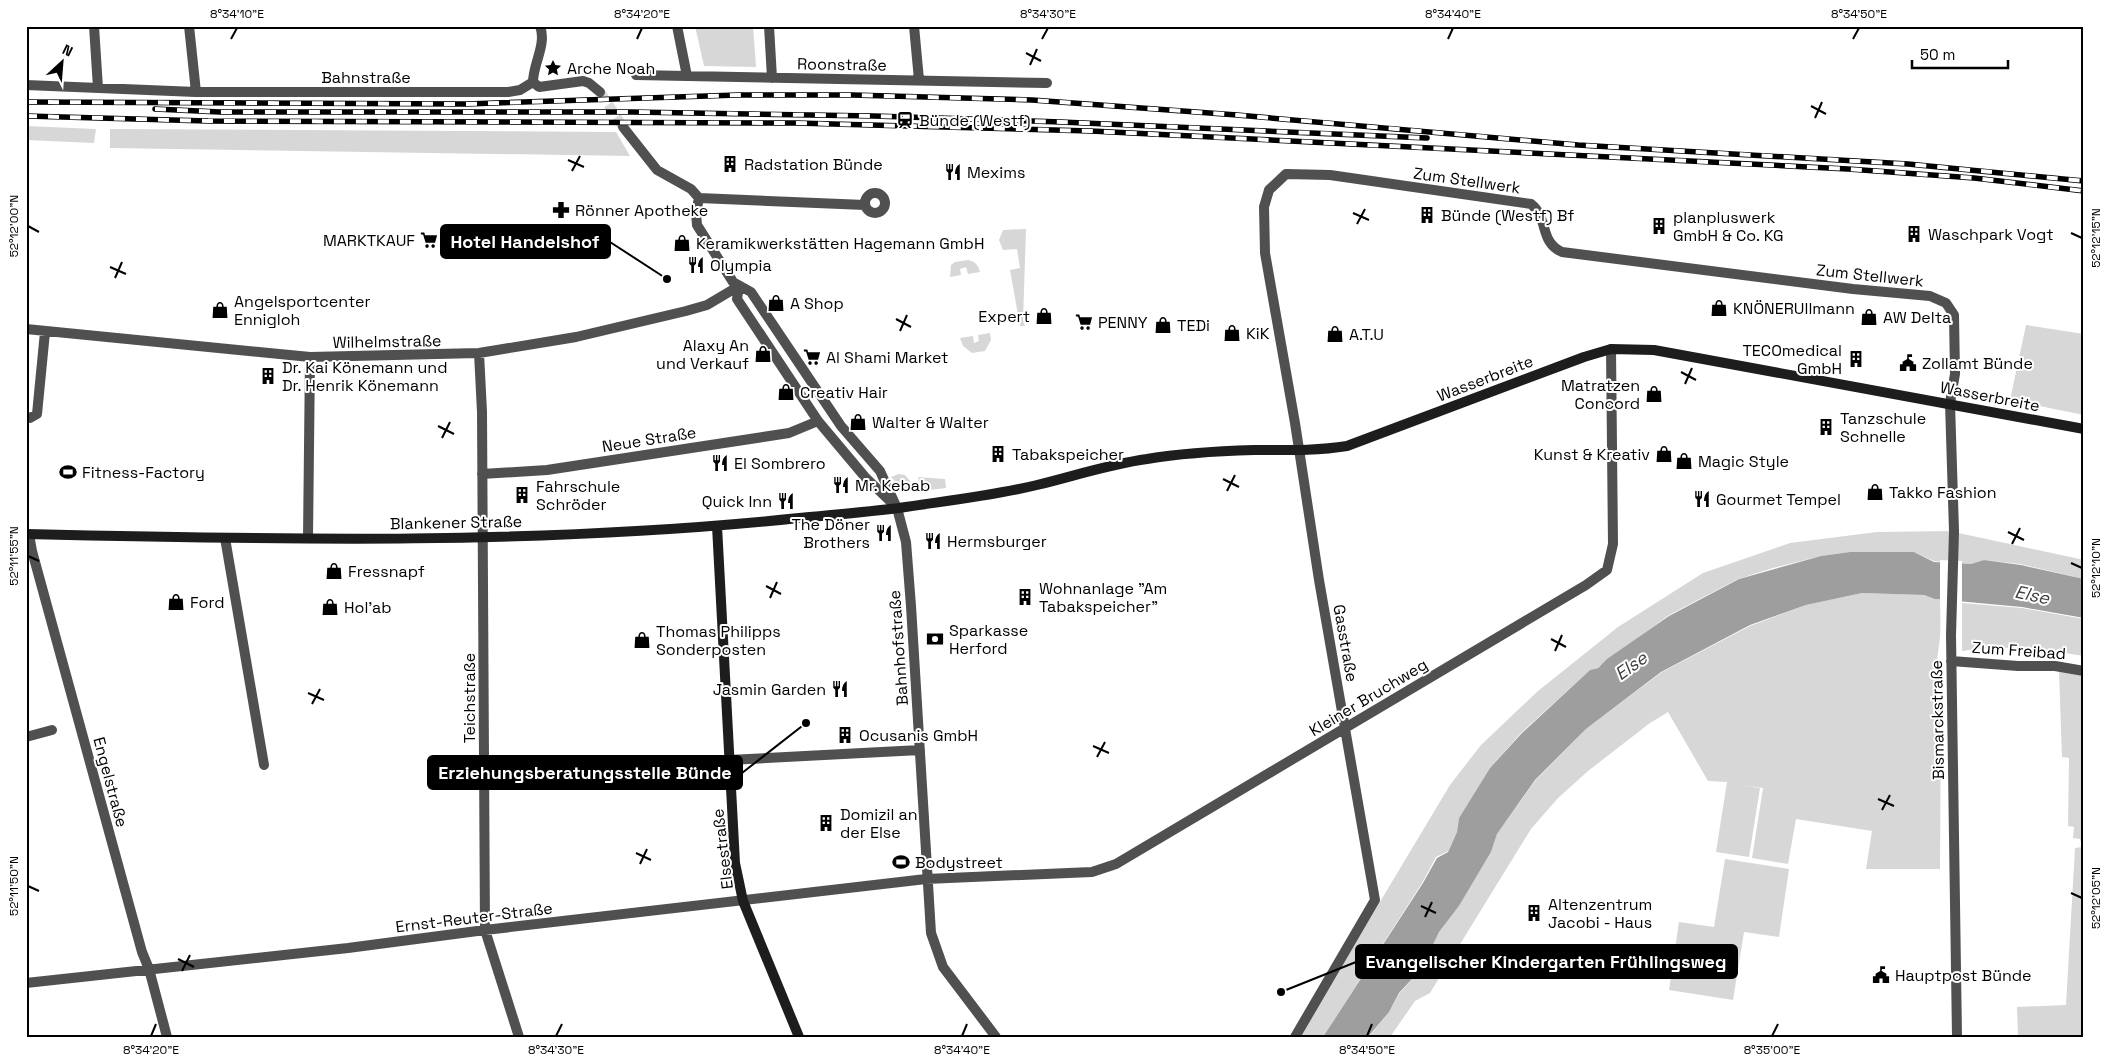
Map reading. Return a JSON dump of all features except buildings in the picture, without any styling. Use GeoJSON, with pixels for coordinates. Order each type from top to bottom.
{"type":"FeatureCollection","features":[{"type":"Feature","properties":{"kind":"main road","name":"Wasserbreite"},"geometry":{"type":"LineString","coordinates":[[897,508],[995,494],[1041,484],[1068,475],[1147,459],[1198,453],[1326,450],[1347,446],[1550,369],[1611,350],[1654,350],[2084,429]]}},
{"type":"Feature","properties":{"kind":"main road","name":"Blankener Straße"},"geometry":{"type":"LineString","coordinates":[[28,534],[225,538],[483,537],[606,533],[718,526],[897,508]]}},
{"type":"Feature","properties":{"kind":"main road","name":"Elsestraße"},"geometry":{"type":"LineString","coordinates":[[718,526],[735,864],[743,901],[799,1037]]}},
{"type":"Feature","properties":{"kind":"street"},"geometry":{"type":"LineString","coordinates":[[94,26],[98,88]]}},
{"type":"Feature","properties":{"kind":"street"},"geometry":{"type":"LineString","coordinates":[[189,26],[196,92]]}},
{"type":"Feature","properties":{"kind":"street"},"geometry":{"type":"LineString","coordinates":[[540,26],[542,40],[533,71],[533,82],[539,87],[583,82],[589,83],[600,92]]}},
{"type":"Feature","properties":{"kind":"street"},"geometry":{"type":"LineString","coordinates":[[677,26],[687,76]]}},
{"type":"Feature","properties":{"kind":"street"},"geometry":{"type":"LineString","coordinates":[[769,26],[772,78]]}},
{"type":"Feature","properties":{"kind":"street"},"geometry":{"type":"LineString","coordinates":[[914,26],[919,80]]}},
{"type":"Feature","properties":{"kind":"street","name":"Roonstraße"},"geometry":{"type":"LineString","coordinates":[[636,75],[1047,83]]}},
{"type":"Feature","properties":{"kind":"street","name":"Bahnstraße"},"geometry":{"type":"LineString","coordinates":[[26,85],[196,92],[508,92],[520,90],[533,82]]}},
{"type":"Feature","properties":{"kind":"street"},"geometry":{"type":"LineString","coordinates":[[623,127],[657,170],[691,189],[699,198],[865,205]]}},
{"type":"Feature","properties":{"kind":"street","name":"Zum Stellwerk"},"geometry":{"type":"LineString","coordinates":[[1299,450],[1264,237],[1264,207],[1269,190],[1286,174],[1330,175],[1531,204],[1539,210],[1548,242],[1562,252],[1853,289],[1930,296],[1946,303],[1954,315],[1955,374],[1950,403]]}},
{"type":"Feature","properties":{"kind":"street","name":"Bahnhofstraße"},"geometry":{"type":"LineString","coordinates":[[699,198],[696,213],[697,225],[733,282],[751,292],[841,426],[880,471],[897,508],[906,542],[920,750],[926,879],[931,932],[944,967],[996,1037]]}},
{"type":"Feature","properties":{"kind":"street","name":"Bahnhofstraße"},"geometry":{"type":"LineString","coordinates":[[739,286],[737,298],[818,421],[865,477],[897,508]]}},
{"type":"Feature","properties":{"kind":"street","name":"Wilhelmstraße"},"geometry":{"type":"LineString","coordinates":[[26,329],[310,358],[479,353],[576,337],[686,311],[707,305],[739,286]]}},
{"type":"Feature","properties":{"kind":"street"},"geometry":{"type":"LineString","coordinates":[[26,417],[30,418],[37,414],[45,332]]}},
{"type":"Feature","properties":{"kind":"street","name":"Kleiner Bruchweg"},"geometry":{"type":"LineString","coordinates":[[926,879],[1092,872],[1116,864],[1586,586],[1608,570],[1613,544],[1611,350]]}},
{"type":"Feature","properties":{"kind":"street","name":"Teichstraße"},"geometry":{"type":"LineString","coordinates":[[479,353],[482,412],[485,930],[519,1037]]}},
{"type":"Feature","properties":{"kind":"street"},"geometry":{"type":"LineString","coordinates":[[308,538],[310,358]]}},
{"type":"Feature","properties":{"kind":"street","name":"Bismarckstraße"},"geometry":{"type":"LineString","coordinates":[[1950,403],[1954,541],[1951,661],[1957,1037]]}},
{"type":"Feature","properties":{"kind":"street","name":"Neue Straße"},"geometry":{"type":"LineString","coordinates":[[482,474],[547,470],[789,433],[818,421]]}},
{"type":"Feature","properties":{"kind":"street","name":"Gasstraße"},"geometry":{"type":"LineString","coordinates":[[1295,1037],[1375,900],[1319,580],[1299,450]]}},
{"type":"Feature","properties":{"kind":"street","name":"Engelstraße"},"geometry":{"type":"LineString","coordinates":[[28,534],[139,943],[149,969],[167,1037]]}},
{"type":"Feature","properties":{"kind":"street"},"geometry":{"type":"LineString","coordinates":[[225,538],[264,765]]}},
{"type":"Feature","properties":{"kind":"street","name":"Zum Freibad"},"geometry":{"type":"LineString","coordinates":[[1951,661],[2018,666],[2055,666],[2084,671]]}},
{"type":"Feature","properties":{"kind":"street"},"geometry":{"type":"LineString","coordinates":[[26,737],[52,730]]}},
{"type":"Feature","properties":{"kind":"street"},"geometry":{"type":"LineString","coordinates":[[730,760],[920,750]]}},
{"type":"Feature","properties":{"kind":"street","name":"Ernst-Reuter-Straße"},"geometry":{"type":"LineString","coordinates":[[26,983],[348,948],[485,930],[926,879]]}},
{"type":"Feature","properties":{"kind":"shaded area"},"geometry":{"type":"Polygon","coordinates":[[[695,26],[753,26],[756,67],[704,66],[695,26]]]}},
{"type":"Feature","properties":{"kind":"shaded area"},"geometry":{"type":"Polygon","coordinates":[[[26,126],[96,129],[94,143],[26,140],[26,126]]]}},
{"type":"Feature","properties":{"kind":"shaded area"},"geometry":{"type":"Polygon","coordinates":[[[110,129],[616,132],[630,156],[110,148],[110,129]]]}},
{"type":"Feature","properties":{"kind":"shaded area"},"geometry":{"type":"Polygon","coordinates":[[[1026,229],[1023,321],[1025,326],[1020,326],[1010,270],[1020,268],[1017,249],[1003,250],[999,240],[1003,230],[1026,229]]]}},
{"type":"Feature","properties":{"kind":"shaded area"},"geometry":{"type":"Polygon","coordinates":[[[968,260],[976,264],[980,272],[968,274],[966,267],[960,269],[961,275],[950,277],[951,265],[955,262],[968,260]]]}},
{"type":"Feature","properties":{"kind":"shaded area"},"geometry":{"type":"Polygon","coordinates":[[[2026,325],[2084,334],[2084,415],[2010,400],[2026,325]]]}},
{"type":"Feature","properties":{"kind":"shaded area"},"geometry":{"type":"Polygon","coordinates":[[[990,333],[991,340],[985,351],[972,353],[963,346],[960,338],[973,336],[974,343],[979,341],[978,335],[990,333]]]}},
{"type":"Feature","properties":{"kind":"shaded area"},"geometry":{"type":"Polygon","coordinates":[[[899,474],[905,475],[910,481],[912,492],[901,487],[891,477],[899,474]]]}},
{"type":"Feature","properties":{"kind":"shaded area"},"geometry":{"type":"Polygon","coordinates":[[[918,477],[945,479],[946,488],[921,491],[918,477]]]}},
{"type":"Feature","properties":{"kind":"shaded area"},"geometry":{"type":"Polygon","coordinates":[[[1953,531],[1953,563],[1934,561],[1914,552],[1850,552],[1821,556],[1738,579],[1669,615],[1597,668],[1590,670],[1521,733],[1490,768],[1459,818],[1457,832],[1448,851],[1436,857],[1422,883],[1323,1037],[1299,1037],[1450,785],[1481,745],[1538,691],[1618,627],[1703,573],[1790,543],[1877,532],[1953,531]]]}},
{"type":"Feature","properties":{"kind":"shaded area"},"geometry":{"type":"Polygon","coordinates":[[[1954,532],[2084,560],[2084,579],[2020,564],[1984,560],[1971,564],[1953,563],[1954,532]]]}},
{"type":"Feature","properties":{"kind":"shaded area"},"geometry":{"type":"Polygon","coordinates":[[[1862,593],[1924,595],[1940,600],[1936,687],[1941,705],[1940,869],[1866,869],[1872,831],[1796,819],[1788,864],[1752,858],[1763,788],[1742,785],[1760,788],[1749,857],[1716,852],[1727,782],[1708,781],[1668,712],[1650,723],[1588,771],[1558,798],[1531,829],[1430,993],[1415,1001],[1390,1037],[1369,1037],[1389,1012],[1399,994],[1422,968],[1439,932],[1459,906],[1491,852],[1497,834],[1535,781],[1586,729],[1662,672],[1750,626],[1806,605],[1862,593]]]}},
{"type":"Feature","properties":{"kind":"shaded area"},"geometry":{"type":"Polygon","coordinates":[[[1962,603],[2022,608],[2084,619],[2084,656],[2023,648],[1962,651],[1962,603]]]}},
{"type":"Feature","properties":{"kind":"shaded area"},"geometry":{"type":"Polygon","coordinates":[[[2059,671],[2084,676],[2084,1037],[2018,1037],[2017,1007],[2066,1005],[2075,848],[2082,847],[2080,839],[2073,838],[2074,827],[2068,826],[2069,758],[2062,757],[2059,671]]]}},
{"type":"Feature","properties":{"kind":"shaded area"},"geometry":{"type":"Polygon","coordinates":[[[1725,859],[1789,869],[1779,937],[1744,932],[1733,1000],[1669,990],[1679,922],[1714,927],[1725,859]]]}},
{"type":"Feature","properties":{"kind":"water","name":"Else"},"geometry":{"type":"Polygon","coordinates":[[[1850,552],[1914,552],[1934,562],[1971,564],[1984,560],[2021,565],[2084,579],[2084,618],[2022,607],[1935,599],[1924,595],[1862,593],[1806,605],[1750,625],[1661,672],[1586,729],[1535,780],[1497,834],[1491,852],[1459,906],[1439,932],[1422,968],[1399,993],[1389,1012],[1368,1037],[1323,1037],[1423,883],[1437,858],[1448,852],[1457,832],[1459,818],[1490,768],[1522,733],[1590,670],[1598,668],[1607,659],[1669,616],[1739,579],[1821,556],[1850,552]]]}},
{"type":"Feature","properties":{"kind":"pier"},"geometry":{"type":"Polygon","coordinates":[[[1940,560],[1962,561],[1962,605],[1940,602],[1940,560]]]}},
{"type":"Feature","properties":{"kind":"tunnel"},"geometry":{"type":"LineString","coordinates":[[600,92],[623,127]]}},
{"type":"Feature","properties":{"kind":"railway"},"geometry":{"type":"LineString","coordinates":[[26,102],[466,104],[738,95],[852,95],[1032,100],[1237,115],[1578,145],[1908,164],[2084,181]]}},
{"type":"Feature","properties":{"kind":"railway"},"geometry":{"type":"LineString","coordinates":[[155,109],[220,112],[632,112],[874,116],[1427,138]]}},
{"type":"Feature","properties":{"kind":"railway"},"geometry":{"type":"LineString","coordinates":[[26,116],[208,121],[796,123],[1091,131],[1848,169],[1974,178],[2084,191]]}},
{"type":"Feature","properties":{"kind":"place","name":"Arche Noah"},"geometry":{"type":"Point","coordinates":[553,68]}},
{"type":"Feature","properties":{"kind":"place","name":"Bünde (Westf)"},"geometry":{"type":"Point","coordinates":[905,120]}},
{"type":"Feature","properties":{"kind":"place","name":"Radstation Bünde"},"geometry":{"type":"Point","coordinates":[730,164]}},
{"type":"Feature","properties":{"kind":"place","name":"Mexims"},"geometry":{"type":"Point","coordinates":[953,172]}},
{"type":"Feature","properties":{"kind":"place","name":"Rönner Apotheke"},"geometry":{"type":"Point","coordinates":[561,210]}},
{"type":"Feature","properties":{"kind":"place","name":"Bünde (Westf) Bf"},"geometry":{"type":"Point","coordinates":[1427,215]}},
{"type":"Feature","properties":{"kind":"place","name":"planpluswerk GmbH & Co. KG"},"geometry":{"type":"Point","coordinates":[1659,226]}},
{"type":"Feature","properties":{"kind":"place","name":"Waschpark Vogt"},"geometry":{"type":"Point","coordinates":[1914,234]}},
{"type":"Feature","properties":{"kind":"place","name":"MARKTKAUF"},"geometry":{"type":"Point","coordinates":[429,240]}},
{"type":"Feature","properties":{"kind":"place","name":"Keramikwerkstätten Hagemann GmbH"},"geometry":{"type":"Point","coordinates":[682,243]}},
{"type":"Feature","properties":{"kind":"place","name":"Olympia"},"geometry":{"type":"Point","coordinates":[696,265]}},
{"type":"Feature","properties":{"kind":"place","name":"Hotel Handelshof"},"geometry":{"type":"Point","coordinates":[667,279]}},
{"type":"Feature","properties":{"kind":"place","name":"A Shop"},"geometry":{"type":"Point","coordinates":[776,303]}},
{"type":"Feature","properties":{"kind":"place","name":"KNÖNERUllmann"},"geometry":{"type":"Point","coordinates":[1719,308]}},
{"type":"Feature","properties":{"kind":"place","name":"Angelsportcenter Ennigloh"},"geometry":{"type":"Point","coordinates":[220,310]}},
{"type":"Feature","properties":{"kind":"place","name":"Expert"},"geometry":{"type":"Point","coordinates":[1044,316]}},
{"type":"Feature","properties":{"kind":"place","name":"AW Delta"},"geometry":{"type":"Point","coordinates":[1869,317]}},
{"type":"Feature","properties":{"kind":"place","name":"PENNY"},"geometry":{"type":"Point","coordinates":[1084,322]}},
{"type":"Feature","properties":{"kind":"place","name":"TEDi"},"geometry":{"type":"Point","coordinates":[1163,325]}},
{"type":"Feature","properties":{"kind":"place","name":"KiK"},"geometry":{"type":"Point","coordinates":[1232,333]}},
{"type":"Feature","properties":{"kind":"place","name":"A.T.U"},"geometry":{"type":"Point","coordinates":[1335,334]}},
{"type":"Feature","properties":{"kind":"place","name":"Alaxy An und Verkauf"},"geometry":{"type":"Point","coordinates":[763,354]}},
{"type":"Feature","properties":{"kind":"place","name":"Al Shami Market"},"geometry":{"type":"Point","coordinates":[812,357]}},
{"type":"Feature","properties":{"kind":"place","name":"TECOmedical GmbH"},"geometry":{"type":"Point","coordinates":[1856,359]}},
{"type":"Feature","properties":{"kind":"place","name":"Zollamt Bünde"},"geometry":{"type":"Point","coordinates":[1908,363]}},
{"type":"Feature","properties":{"kind":"place","name":"Dr. Kai Könemann und Dr. Henrik Könemann"},"geometry":{"type":"Point","coordinates":[268,376]}},
{"type":"Feature","properties":{"kind":"place","name":"Creativ Hair"},"geometry":{"type":"Point","coordinates":[786,392]}},
{"type":"Feature","properties":{"kind":"place","name":"Matratzen Concord"},"geometry":{"type":"Point","coordinates":[1654,394]}},
{"type":"Feature","properties":{"kind":"place","name":"Walter & Walter"},"geometry":{"type":"Point","coordinates":[858,422]}},
{"type":"Feature","properties":{"kind":"place","name":"Tanzschule Schnelle"},"geometry":{"type":"Point","coordinates":[1826,427]}},
{"type":"Feature","properties":{"kind":"place","name":"Tabakspeicher"},"geometry":{"type":"Point","coordinates":[998,454]}},
{"type":"Feature","properties":{"kind":"place","name":"Kunst & Kreativ"},"geometry":{"type":"Point","coordinates":[1664,454]}},
{"type":"Feature","properties":{"kind":"place","name":"Magic Style"},"geometry":{"type":"Point","coordinates":[1684,461]}},
{"type":"Feature","properties":{"kind":"place","name":"El Sombrero"},"geometry":{"type":"Point","coordinates":[720,463]}},
{"type":"Feature","properties":{"kind":"place","name":"Fitness-Factory"},"geometry":{"type":"Point","coordinates":[68,472]}},
{"type":"Feature","properties":{"kind":"place","name":"Mr. Kebab"},"geometry":{"type":"Point","coordinates":[841,485]}},
{"type":"Feature","properties":{"kind":"place","name":"Takko Fashion"},"geometry":{"type":"Point","coordinates":[1875,492]}},
{"type":"Feature","properties":{"kind":"place","name":"Fahrschule Schröder"},"geometry":{"type":"Point","coordinates":[522,495]}},
{"type":"Feature","properties":{"kind":"place","name":"Gourmet Tempel"},"geometry":{"type":"Point","coordinates":[1702,499]}},
{"type":"Feature","properties":{"kind":"place","name":"Quick Inn"},"geometry":{"type":"Point","coordinates":[786,501]}},
{"type":"Feature","properties":{"kind":"place","name":"The Döner Brothers"},"geometry":{"type":"Point","coordinates":[884,533]}},
{"type":"Feature","properties":{"kind":"place","name":"Hermsburger"},"geometry":{"type":"Point","coordinates":[933,541]}},
{"type":"Feature","properties":{"kind":"place","name":"Fressnapf"},"geometry":{"type":"Point","coordinates":[334,571]}},
{"type":"Feature","properties":{"kind":"place","name":"Wohnanlage \"Am Tabakspeicher\""},"geometry":{"type":"Point","coordinates":[1025,597]}},
{"type":"Feature","properties":{"kind":"place","name":"Ford"},"geometry":{"type":"Point","coordinates":[176,602]}},
{"type":"Feature","properties":{"kind":"place","name":"Hol'ab"},"geometry":{"type":"Point","coordinates":[330,607]}},
{"type":"Feature","properties":{"kind":"place","name":"Sparkasse Herford"},"geometry":{"type":"Point","coordinates":[935,639]}},
{"type":"Feature","properties":{"kind":"place","name":"Thomas Philipps Sonderposten"},"geometry":{"type":"Point","coordinates":[642,640]}},
{"type":"Feature","properties":{"kind":"place","name":"Jasmin Garden"},"geometry":{"type":"Point","coordinates":[840,689]}},
{"type":"Feature","properties":{"kind":"place","name":"Erziehungsberatungsstelle Bünde"},"geometry":{"type":"Point","coordinates":[806,723]}},
{"type":"Feature","properties":{"kind":"place","name":"Ocusanis GmbH"},"geometry":{"type":"Point","coordinates":[845,735]}},
{"type":"Feature","properties":{"kind":"place","name":"Domizil an der Else"},"geometry":{"type":"Point","coordinates":[826,823]}},
{"type":"Feature","properties":{"kind":"place","name":"Bodystreet"},"geometry":{"type":"Point","coordinates":[901,862]}},
{"type":"Feature","properties":{"kind":"place","name":"Altenzentrum Jacobi - Haus"},"geometry":{"type":"Point","coordinates":[1534,913]}},
{"type":"Feature","properties":{"kind":"place","name":"Hauptpost Bünde"},"geometry":{"type":"Point","coordinates":[1881,975]}},
{"type":"Feature","properties":{"kind":"place","name":"Evangelischer Kindergarten Frühlingsweg"},"geometry":{"type":"Point","coordinates":[1281,992]}}]}
